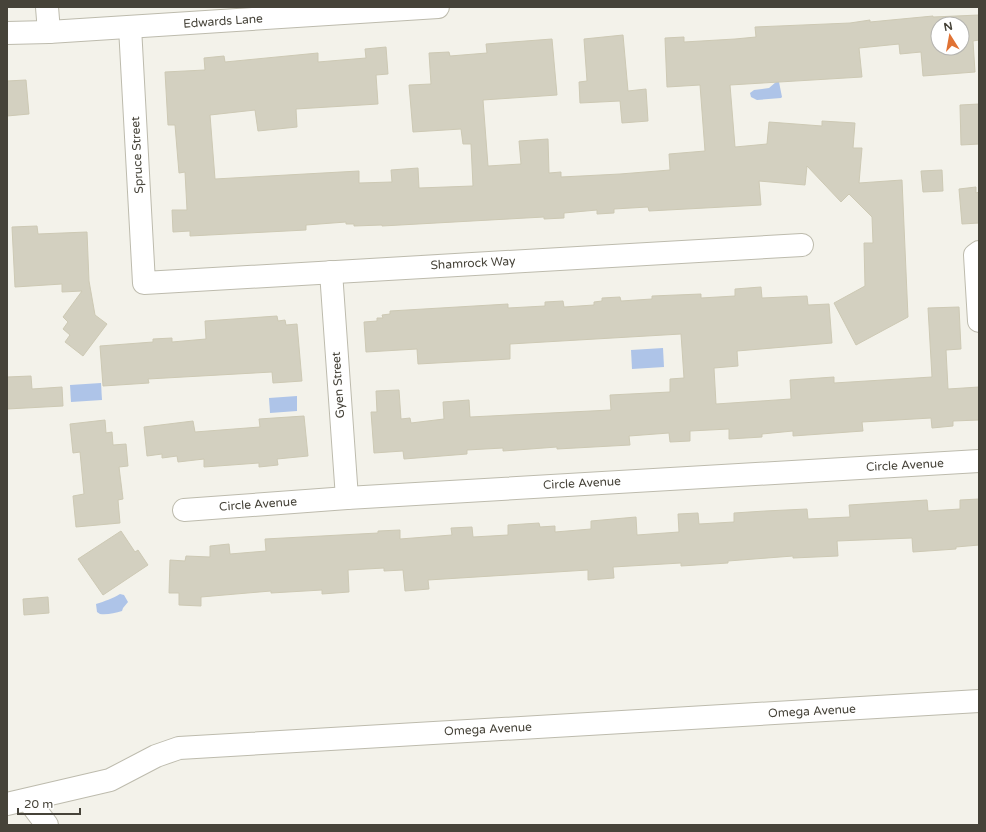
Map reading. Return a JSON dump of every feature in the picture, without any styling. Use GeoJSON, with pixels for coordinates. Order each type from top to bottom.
{"type":"FeatureCollection","features":[{"type":"Feature","properties":{"kind":"street"},"geometry":{"type":"LineString","coordinates":[[47,7],[49,32]]}},
{"type":"Feature","properties":{"kind":"street","name":"Edwards Lane"},"geometry":{"type":"LineString","coordinates":[[7,32],[49,32],[348,10],[438,7]]}},
{"type":"Feature","properties":{"kind":"street","name":"Spruce Street"},"geometry":{"type":"LineString","coordinates":[[130,27],[144,283]]}},
{"type":"Feature","properties":{"kind":"street","name":"Shamrock Way"},"geometry":{"type":"LineString","coordinates":[[144,283],[802,245]]}},
{"type":"Feature","properties":{"kind":"street"},"geometry":{"type":"LineString","coordinates":[[979,252],[975,255],[979,321]]}},
{"type":"Feature","properties":{"kind":"street","name":"Gyen Street"},"geometry":{"type":"LineString","coordinates":[[331,272],[347,498]]}},
{"type":"Feature","properties":{"kind":"street","name":"Circle Avenue"},"geometry":{"type":"LineString","coordinates":[[184,510],[347,498],[979,461]]}},
{"type":"Feature","properties":{"kind":"street","name":"Omega Avenue"},"geometry":{"type":"LineString","coordinates":[[17,802],[110,780],[156,756],[180,748],[979,701]]}},
{"type":"Feature","properties":{"kind":"street"},"geometry":{"type":"LineString","coordinates":[[17,802],[47,825]]}},
{"type":"Feature","properties":{"kind":"water"},"geometry":{"type":"Polygon","coordinates":[[[776,82],[779,82],[781,98],[757,100],[751,97],[750,93],[754,90],[769,88],[776,82]]]}},
{"type":"Feature","properties":{"kind":"water"},"geometry":{"type":"Polygon","coordinates":[[[663,348],[664,367],[632,369],[631,350],[663,348]]]}},
{"type":"Feature","properties":{"kind":"water"},"geometry":{"type":"Polygon","coordinates":[[[101,383],[102,400],[71,402],[70,385],[101,383]]]}},
{"type":"Feature","properties":{"kind":"water"},"geometry":{"type":"Polygon","coordinates":[[[297,396],[297,411],[270,413],[269,398],[297,396]]]}},
{"type":"Feature","properties":{"kind":"water"},"geometry":{"type":"Polygon","coordinates":[[[120,594],[124,595],[128,602],[122,611],[105,614],[100,614],[97,612],[96,604],[120,594]]]}},
{"type":"Feature","properties":{"kind":"building"},"geometry":{"type":"Polygon","coordinates":[[[979,15],[979,40],[973,41],[975,72],[923,76],[921,52],[900,54],[899,44],[859,48],[862,77],[730,85],[735,147],[767,144],[769,122],[822,126],[822,121],[855,123],[853,148],[862,148],[859,183],[902,180],[908,317],[856,345],[834,303],[865,286],[864,243],[873,243],[872,217],[849,194],[841,202],[807,166],[805,185],[759,181],[761,205],[649,211],[648,207],[614,209],[614,213],[597,214],[597,210],[564,213],[564,218],[544,219],[544,217],[382,226],[354,226],[354,224],[346,224],[346,222],[306,225],[306,230],[190,236],[190,231],[173,232],[172,210],[187,210],[185,172],[179,173],[175,125],[168,125],[165,72],[205,70],[204,58],[224,56],[225,62],[318,53],[318,62],[366,58],[365,49],[386,47],[388,74],[376,75],[378,104],[296,109],[297,127],[258,131],[255,110],[210,115],[215,179],[359,171],[359,183],[392,182],[391,170],[418,168],[419,188],[473,186],[471,144],[463,144],[461,129],[413,132],[409,85],[431,84],[429,53],[449,52],[450,56],[487,53],[486,44],[552,39],[557,95],[483,100],[488,166],[521,164],[519,141],[548,139],[549,173],[561,172],[561,177],[620,174],[670,170],[669,154],[705,151],[700,85],[667,87],[665,38],[684,37],[684,42],[735,39],[756,37],[755,27],[850,23],[870,20],[870,22],[930,16],[930,56],[970,56],[970,16],[956,16],[979,15]]]}},
{"type":"Feature","properties":{"kind":"building"},"geometry":{"type":"Polygon","coordinates":[[[623,35],[628,91],[646,89],[648,121],[622,123],[620,101],[580,103],[579,82],[587,81],[584,39],[623,35]]]}},
{"type":"Feature","properties":{"kind":"building"},"geometry":{"type":"Polygon","coordinates":[[[26,80],[29,114],[7,116],[7,81],[26,80]]]}},
{"type":"Feature","properties":{"kind":"building"},"geometry":{"type":"Polygon","coordinates":[[[979,104],[979,144],[961,145],[960,105],[979,104]]]}},
{"type":"Feature","properties":{"kind":"building"},"geometry":{"type":"Polygon","coordinates":[[[942,170],[943,191],[923,192],[921,171],[942,170]]]}},
{"type":"Feature","properties":{"kind":"building"},"geometry":{"type":"Polygon","coordinates":[[[976,187],[976,193],[979,192],[979,223],[962,224],[959,189],[976,187]]]}},
{"type":"Feature","properties":{"kind":"building"},"geometry":{"type":"Polygon","coordinates":[[[37,226],[38,234],[87,232],[89,281],[95,315],[107,324],[83,356],[65,342],[70,335],[63,329],[68,322],[63,317],[82,291],[62,292],[62,284],[15,287],[12,227],[37,226]]]}},
{"type":"Feature","properties":{"kind":"building"},"geometry":{"type":"Polygon","coordinates":[[[761,287],[762,298],[807,296],[808,305],[829,304],[832,343],[737,351],[738,366],[714,368],[716,404],[791,399],[790,380],[834,377],[834,383],[932,377],[928,308],[959,307],[961,349],[946,350],[948,389],[979,387],[979,420],[953,421],[953,426],[932,428],[931,418],[862,422],[863,431],[793,436],[793,431],[762,434],[762,437],[729,439],[729,429],[690,431],[690,441],[670,442],[669,433],[629,436],[630,445],[557,449],[557,447],[503,451],[503,448],[467,450],[467,454],[404,459],[403,451],[374,453],[371,412],[377,412],[376,391],[399,390],[401,419],[410,418],[411,423],[444,419],[443,402],[469,400],[470,417],[611,410],[610,395],[670,392],[670,379],[684,378],[681,334],[510,344],[510,359],[418,364],[417,349],[366,352],[364,322],[377,321],[377,318],[383,318],[382,315],[390,314],[390,311],[508,304],[508,308],[545,306],[545,302],[563,301],[564,307],[594,305],[594,302],[602,301],[602,298],[620,297],[621,301],[652,299],[652,296],[701,294],[701,298],[735,296],[735,289],[761,287]]]}},
{"type":"Feature","properties":{"kind":"building"},"geometry":{"type":"Polygon","coordinates":[[[277,316],[278,321],[285,320],[286,325],[297,324],[302,381],[273,383],[272,372],[148,379],[149,383],[103,386],[100,346],[153,342],[153,339],[172,338],[172,342],[206,339],[205,321],[277,316]]]}},
{"type":"Feature","properties":{"kind":"building"},"geometry":{"type":"Polygon","coordinates":[[[31,376],[32,389],[62,387],[63,406],[7,409],[7,377],[31,376]]]}},
{"type":"Feature","properties":{"kind":"building"},"geometry":{"type":"Polygon","coordinates":[[[304,416],[308,456],[277,459],[278,465],[259,467],[259,463],[204,467],[204,459],[178,462],[177,456],[162,458],[162,454],[147,456],[144,427],[193,421],[195,432],[260,427],[259,419],[304,416]]]}},
{"type":"Feature","properties":{"kind":"building"},"geometry":{"type":"Polygon","coordinates":[[[105,420],[106,433],[112,432],[113,445],[126,444],[128,466],[119,467],[123,499],[118,500],[120,523],[76,527],[73,496],[84,494],[80,452],[73,453],[70,424],[105,420]]]}},
{"type":"Feature","properties":{"kind":"building"},"geometry":{"type":"Polygon","coordinates":[[[979,499],[979,545],[956,547],[956,549],[913,552],[912,538],[837,541],[838,556],[793,558],[793,556],[681,566],[681,563],[613,567],[614,578],[588,580],[588,570],[428,580],[429,589],[405,591],[403,570],[384,571],[384,568],[348,570],[349,592],[322,594],[322,590],[271,593],[271,591],[201,597],[201,606],[179,605],[179,593],[169,593],[170,560],[185,561],[186,556],[210,557],[210,546],[229,544],[230,554],[266,551],[265,539],[378,533],[378,531],[400,530],[400,539],[452,535],[451,528],[472,527],[473,537],[508,535],[508,525],[539,523],[540,527],[555,526],[555,532],[591,529],[591,521],[636,517],[637,535],[679,532],[678,514],[698,513],[699,524],[734,522],[734,513],[807,509],[808,519],[850,517],[849,505],[927,500],[928,511],[960,509],[960,500],[979,499]]]}},
{"type":"Feature","properties":{"kind":"building"},"geometry":{"type":"Polygon","coordinates":[[[121,531],[135,552],[138,550],[148,565],[103,595],[78,559],[121,531]]]}},
{"type":"Feature","properties":{"kind":"building"},"geometry":{"type":"Polygon","coordinates":[[[48,597],[49,613],[24,615],[23,599],[48,597]]]}}]}
